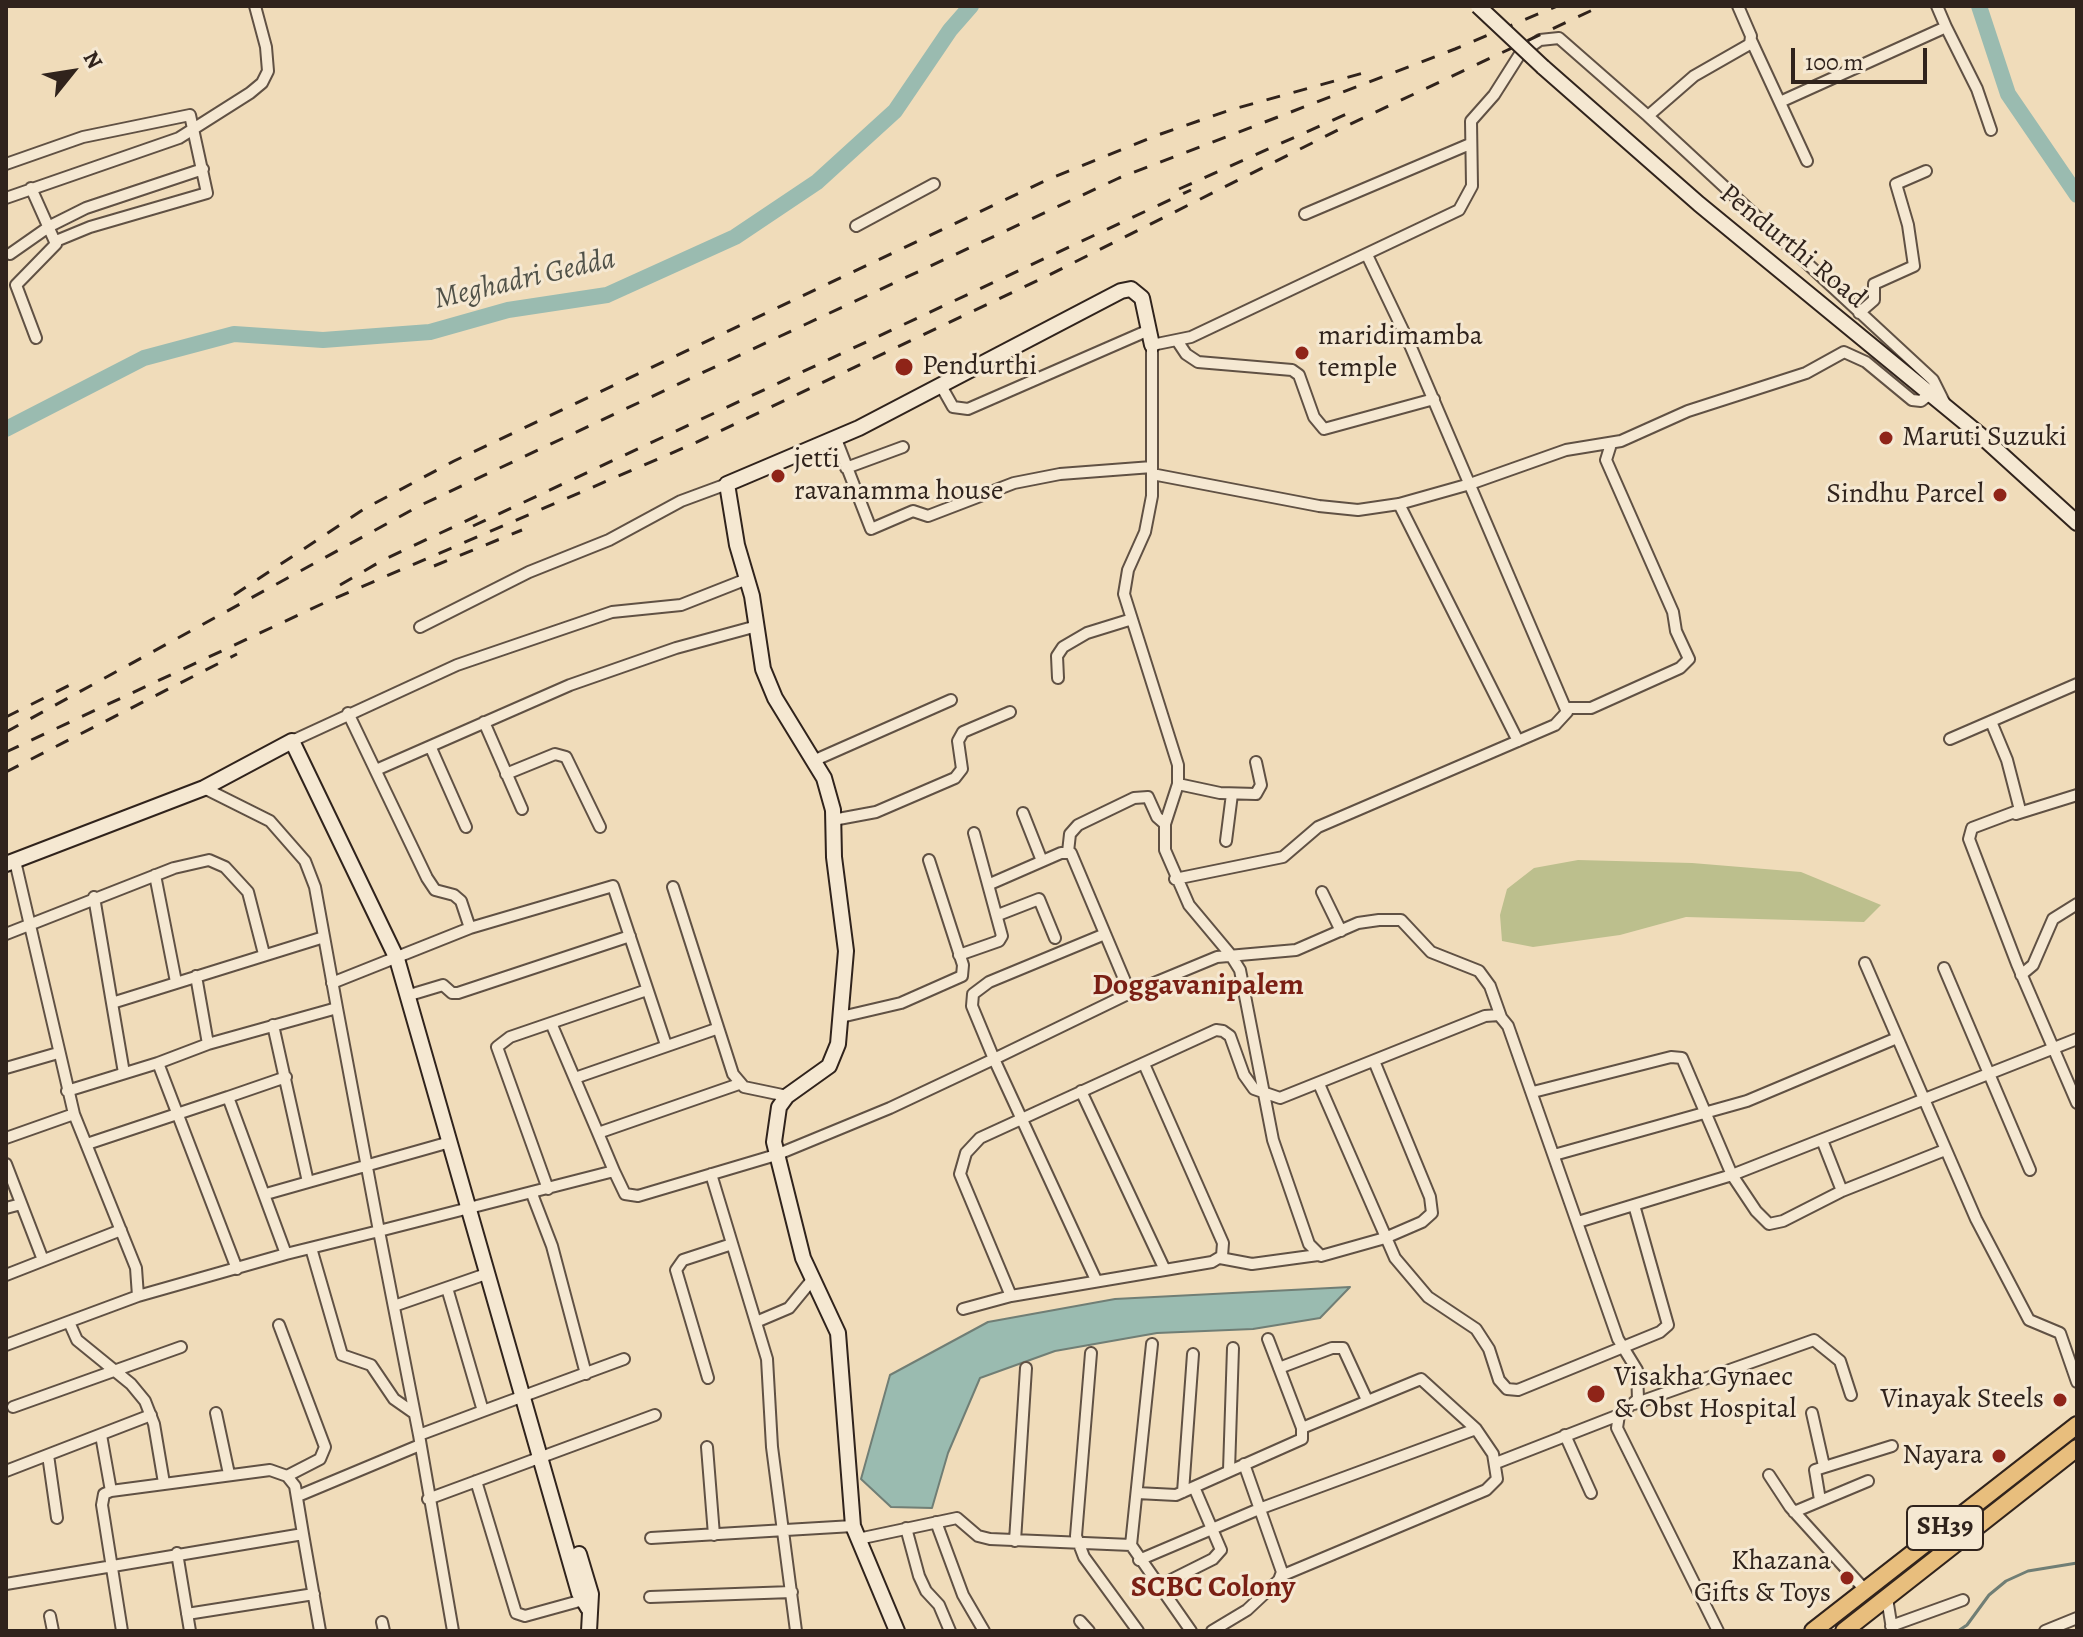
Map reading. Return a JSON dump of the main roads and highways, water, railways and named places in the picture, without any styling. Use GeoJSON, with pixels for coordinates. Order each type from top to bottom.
{"type":"FeatureCollection","features":[{"type":"Feature","properties":{"kind":"main road","name":"SH39"},"geometry":{"type":"LineString","coordinates":[[1813,1631],[2077,1425]]}},
{"type":"Feature","properties":{"kind":"main road"},"geometry":{"type":"LineString","coordinates":[[1827,1631],[2077,1435]]}},
{"type":"Feature","properties":{"kind":"main road","name":"SH39"},"geometry":{"type":"LineString","coordinates":[[1844,1631],[2077,1448]]}},
{"type":"Feature","properties":{"kind":"water"},"geometry":{"type":"Polygon","coordinates":[[[1350,1287],[1320,1318],[1253,1329],[1157,1333],[1055,1351],[980,1378],[948,1453],[932,1508],[891,1507],[861,1479],[890,1375],[988,1322],[1115,1299],[1350,1287]]]}},
{"type":"Feature","properties":{"kind":"waterway","name":"Meghadri Gedda"},"geometry":{"type":"LineString","coordinates":[[6,429],[144,358],[234,334],[323,340],[430,332],[508,310],[607,295],[735,237],[817,182],[895,111],[950,30],[971,6]]}},
{"type":"Feature","properties":{"kind":"waterway"},"geometry":{"type":"LineString","coordinates":[[1979,6],[2008,94],[2077,195]]}},
{"type":"Feature","properties":{"kind":"waterway"},"geometry":{"type":"LineString","coordinates":[[1958,1631],[1967,1625],[1989,1595],[2006,1581],[2028,1571],[2077,1563]]}},
{"type":"Feature","properties":{"kind":"railway"},"geometry":{"type":"LineString","coordinates":[[6,732],[421,505],[804,325],[1119,178],[1455,49],[1557,6]]}},
{"type":"Feature","properties":{"kind":"railway"},"geometry":{"type":"LineString","coordinates":[[6,752],[324,603],[695,443],[1043,278],[1344,127],[1601,6]]}},
{"type":"Feature","properties":{"kind":"railway"},"geometry":{"type":"LineString","coordinates":[[234,595],[364,509],[454,461],[1049,179],[1155,136],[1230,110],[1367,72]]}},
{"type":"Feature","properties":{"kind":"railway"},"geometry":{"type":"LineString","coordinates":[[1179,189],[1351,112]]}},
{"type":"Feature","properties":{"kind":"railway"},"geometry":{"type":"LineString","coordinates":[[473,526],[1191,190]]}},
{"type":"Feature","properties":{"kind":"railway"},"geometry":{"type":"LineString","coordinates":[[340,585],[383,560],[483,513]]}},
{"type":"Feature","properties":{"kind":"railway"},"geometry":{"type":"LineString","coordinates":[[434,566],[522,530]]}},
{"type":"Feature","properties":{"kind":"railway"},"geometry":{"type":"LineString","coordinates":[[6,772],[237,654]]}},
{"type":"Feature","properties":{"kind":"railway"},"geometry":{"type":"LineString","coordinates":[[6,717],[70,685]]}},
{"type":"Feature","properties":{"kind":"place","name":"maridimamba temple"},"geometry":{"type":"Point","coordinates":[1302,353]}},
{"type":"Feature","properties":{"kind":"place","name":"Pendurthi"},"geometry":{"type":"Point","coordinates":[904,367]}},
{"type":"Feature","properties":{"kind":"place","name":"Maruti Suzuki"},"geometry":{"type":"Point","coordinates":[1886,438]}},
{"type":"Feature","properties":{"kind":"place","name":"jetti ravanamma house"},"geometry":{"type":"Point","coordinates":[778,476]}},
{"type":"Feature","properties":{"kind":"place","name":"Sindhu Parcel"},"geometry":{"type":"Point","coordinates":[2000,495]}},
{"type":"Feature","properties":{"kind":"place","name":"Visakha Gynaec & Obst Hospital"},"geometry":{"type":"Point","coordinates":[1596,1394]}},
{"type":"Feature","properties":{"kind":"place","name":"Vinayak Steels"},"geometry":{"type":"Point","coordinates":[2060,1400]}},
{"type":"Feature","properties":{"kind":"place","name":"Nayara"},"geometry":{"type":"Point","coordinates":[1999,1456]}},
{"type":"Feature","properties":{"kind":"place","name":"Khazana Gifts & Toys"},"geometry":{"type":"Point","coordinates":[1847,1578]}},
{"type":"Feature","properties":{"kind":"district","name":"Doggavanipalem"},"geometry":{"type":"Point","coordinates":[1198,987]}},
{"type":"Feature","properties":{"kind":"district","name":"SCBC Colony"},"geometry":{"type":"Point","coordinates":[1213,1589]}}]}
